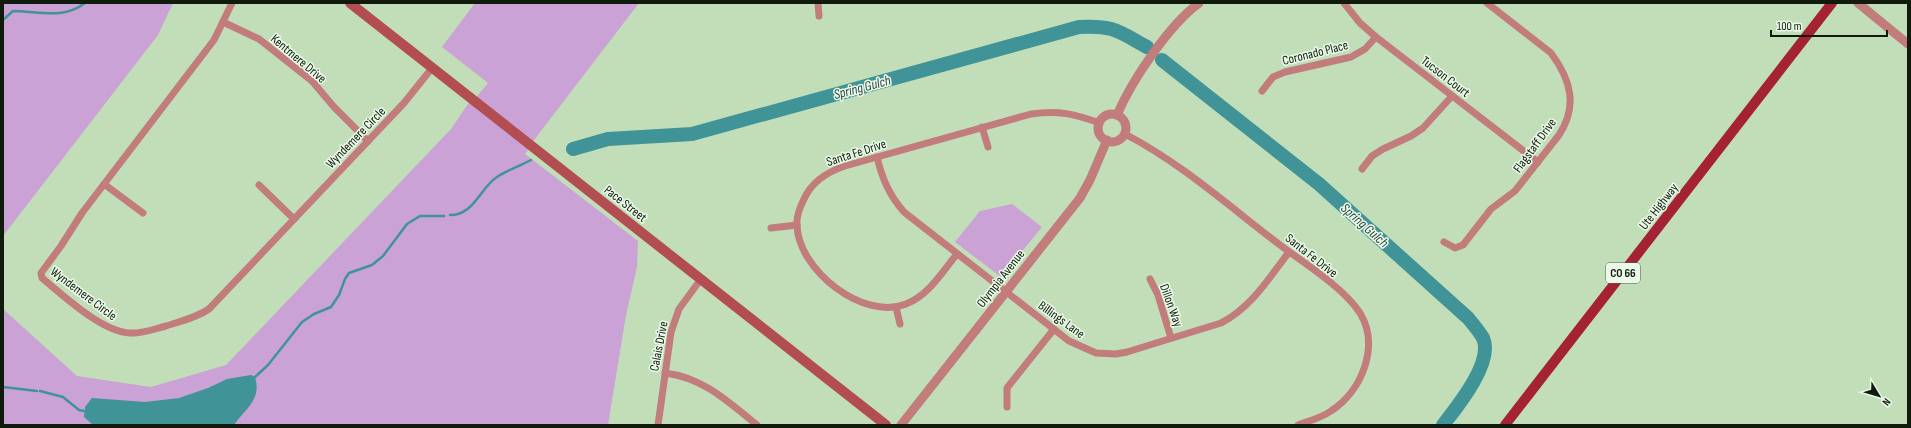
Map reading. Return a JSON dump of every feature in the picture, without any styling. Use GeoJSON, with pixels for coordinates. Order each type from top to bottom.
{"type":"FeatureCollection","features":[{"type":"Feature","properties":{"kind":"main road","name":"Pace Street"},"geometry":{"type":"LineString","coordinates":[[350,3],[886,425]]}},
{"type":"Feature","properties":{"kind":"main road","name":"Ute Highway"},"geometry":{"type":"LineString","coordinates":[[1505,425],[1832,3]]}},
{"type":"Feature","properties":{"kind":"street","name":"Wyndemere Circle"},"geometry":{"type":"LineString","coordinates":[[232,3],[214,40],[82,213],[40,276],[103,325],[122,333],[139,333],[191,319],[205,312],[404,103],[432,68]]}},
{"type":"Feature","properties":{"kind":"street"},"geometry":{"type":"LineString","coordinates":[[818,3],[819,16]]}},
{"type":"Feature","properties":{"kind":"street"},"geometry":{"type":"LineString","coordinates":[[1117,115],[1140,72],[1178,23],[1199,3]]}},
{"type":"Feature","properties":{"kind":"street","name":"Tucson Court"},"geometry":{"type":"LineString","coordinates":[[1344,3],[1360,23],[1376,37],[1538,162]]}},
{"type":"Feature","properties":{"kind":"street","name":"Flagstaff Drive"},"geometry":{"type":"LineString","coordinates":[[1444,242],[1455,248],[1463,244],[1491,209],[1515,191],[1559,135],[1568,118],[1570,89],[1567,80],[1551,53],[1487,3]]}},
{"type":"Feature","properties":{"kind":"street"},"geometry":{"type":"LineString","coordinates":[[1858,3],[1908,44]]}},
{"type":"Feature","properties":{"kind":"street","name":"Kentmere Drive"},"geometry":{"type":"LineString","coordinates":[[223,22],[259,39],[312,81],[368,141]]}},
{"type":"Feature","properties":{"kind":"street","name":"Coronado Place"},"geometry":{"type":"LineString","coordinates":[[1262,91],[1273,77],[1285,72],[1351,57],[1365,49],[1376,37]]}},
{"type":"Feature","properties":{"kind":"street"},"geometry":{"type":"LineString","coordinates":[[1362,169],[1372,156],[1411,136],[1423,128],[1452,96]]}},
{"type":"Feature","properties":{"kind":"street","name":"Santa Fe Drive"},"geometry":{"type":"LineString","coordinates":[[957,254],[924,294],[907,304],[896,307],[877,308],[862,303],[827,279],[811,264],[805,255],[797,225],[798,214],[809,189],[817,181],[835,169],[1031,114],[1049,111],[1068,112],[1100,123]]}},
{"type":"Feature","properties":{"kind":"street"},"geometry":{"type":"LineString","coordinates":[[1108,115],[1117,115],[1126,124],[1125,134],[1116,141],[1107,140],[1101,135],[1100,123],[1108,115]]}},
{"type":"Feature","properties":{"kind":"street"},"geometry":{"type":"LineString","coordinates":[[982,127],[988,147]]}},
{"type":"Feature","properties":{"kind":"street","name":"Santa Fe Drive"},"geometry":{"type":"LineString","coordinates":[[1125,134],[1169,160],[1352,302],[1366,327],[1368,343],[1367,361],[1363,373],[1341,403],[1314,422],[1298,425]]}},
{"type":"Feature","properties":{"kind":"street","name":"Olympia Avenue"},"geometry":{"type":"LineString","coordinates":[[901,425],[1085,190],[1107,140]]}},
{"type":"Feature","properties":{"kind":"street","name":"Billings Lane"},"geometry":{"type":"LineString","coordinates":[[877,157],[886,187],[904,212],[1054,329],[1082,348],[1104,354],[1127,352],[1221,323],[1232,318],[1249,303],[1289,252]]}},
{"type":"Feature","properties":{"kind":"street"},"geometry":{"type":"LineString","coordinates":[[104,184],[143,213]]}},
{"type":"Feature","properties":{"kind":"street"},"geometry":{"type":"LineString","coordinates":[[259,185],[294,220]]}},
{"type":"Feature","properties":{"kind":"street"},"geometry":{"type":"LineString","coordinates":[[771,228],[797,225]]}},
{"type":"Feature","properties":{"kind":"street","name":"Calais Drive"},"geometry":{"type":"LineString","coordinates":[[658,425],[671,332],[679,309],[701,279]]}},
{"type":"Feature","properties":{"kind":"street","name":"Dillon Way"},"geometry":{"type":"LineString","coordinates":[[1150,279],[1158,295],[1171,338]]}},
{"type":"Feature","properties":{"kind":"street"},"geometry":{"type":"LineString","coordinates":[[896,307],[900,324]]}},
{"type":"Feature","properties":{"kind":"street"},"geometry":{"type":"LineString","coordinates":[[1007,407],[1007,388],[1054,329]]}},
{"type":"Feature","properties":{"kind":"street"},"geometry":{"type":"LineString","coordinates":[[665,373],[687,377],[710,388],[757,425]]}},
{"type":"Feature","properties":{"kind":"shaded area"},"geometry":{"type":"Polygon","coordinates":[[[3,3],[173,3],[158,35],[3,236],[3,3]]]}},
{"type":"Feature","properties":{"kind":"shaded area"},"geometry":{"type":"Polygon","coordinates":[[[475,3],[639,3],[531,144],[532,145],[525,154],[638,241],[637,267],[626,315],[608,425],[3,425],[3,309],[77,376],[151,387],[226,365],[451,129],[472,98],[474,100],[488,83],[442,47],[475,3]]]}},
{"type":"Feature","properties":{"kind":"shaded area"},"geometry":{"type":"Polygon","coordinates":[[[1012,204],[1042,227],[1001,277],[955,242],[980,211],[1012,204]]]}},
{"type":"Feature","properties":{"kind":"water"},"geometry":{"type":"Polygon","coordinates":[[[251,375],[255,377],[257,385],[254,398],[234,425],[93,425],[84,417],[85,407],[92,398],[145,402],[179,398],[208,388],[227,379],[251,375]]]}},
{"type":"Feature","properties":{"kind":"waterway"},"geometry":{"type":"LineString","coordinates":[[3,20],[13,11],[59,13],[77,8],[85,3]]}},
{"type":"Feature","properties":{"kind":"waterway","name":"Spring Gulch"},"geometry":{"type":"LineString","coordinates":[[573,149],[608,139],[692,134],[1079,27],[1100,27],[1115,30],[1147,47]]}},
{"type":"Feature","properties":{"kind":"waterway","name":"Spring Gulch"},"geometry":{"type":"LineString","coordinates":[[1162,60],[1319,184],[1468,318],[1476,328],[1483,338],[1485,348],[1479,371],[1465,396],[1443,425]]}},
{"type":"Feature","properties":{"kind":"waterway"},"geometry":{"type":"LineString","coordinates":[[450,215],[465,211],[497,177],[531,160]]}},
{"type":"Feature","properties":{"kind":"waterway"},"geometry":{"type":"LineString","coordinates":[[255,377],[268,365],[302,322],[314,314],[331,307],[339,295],[349,273],[372,265],[383,256],[407,224],[420,216],[444,216]]}},
{"type":"Feature","properties":{"kind":"waterway"},"geometry":{"type":"LineString","coordinates":[[3,387],[37,391]]}},
{"type":"Feature","properties":{"kind":"waterway"},"geometry":{"type":"LineString","coordinates":[[40,391],[63,397],[79,410],[84,411]]}}]}
